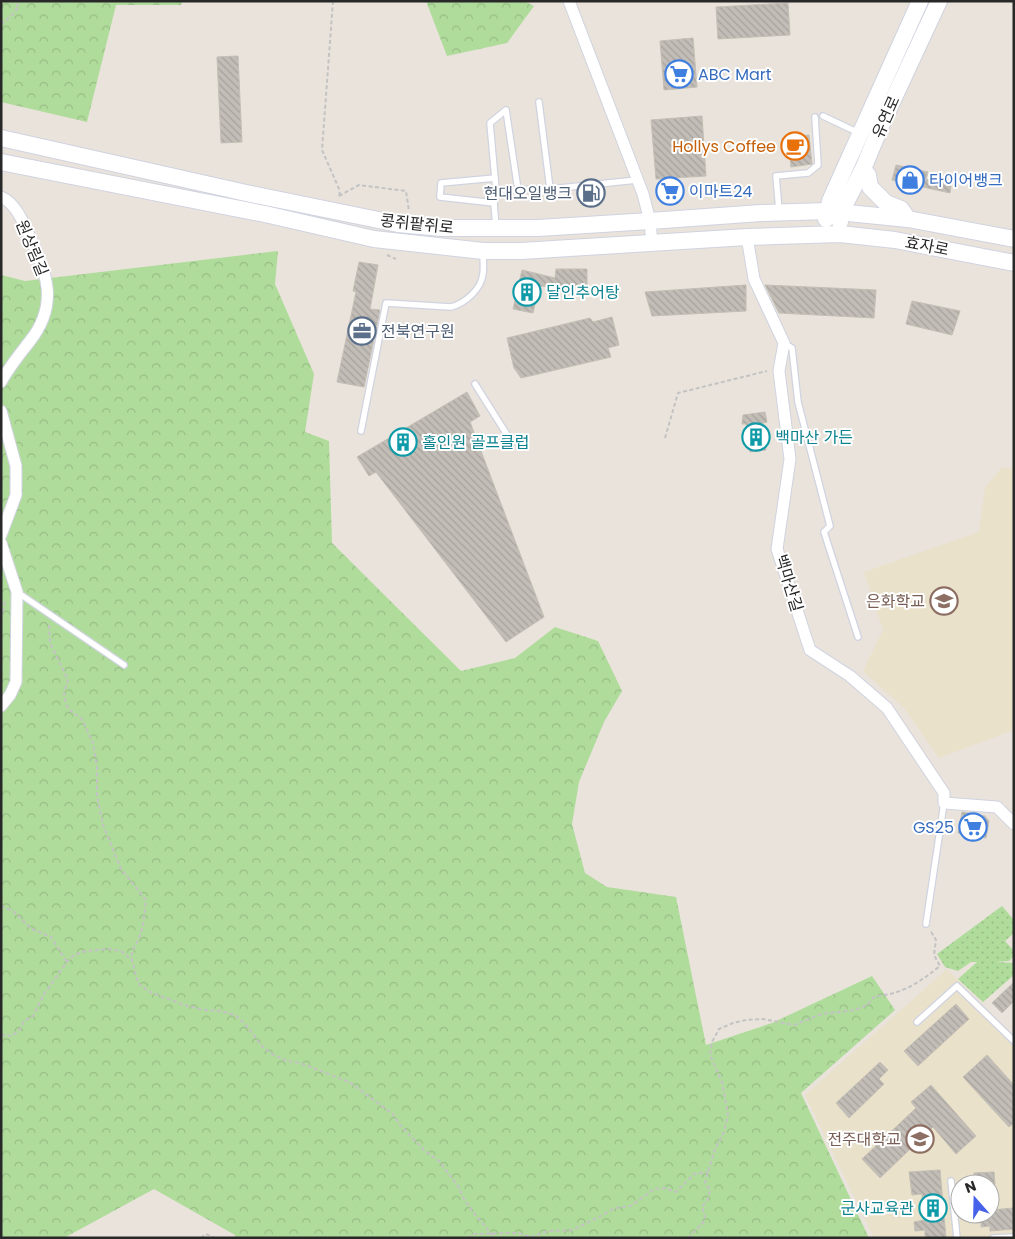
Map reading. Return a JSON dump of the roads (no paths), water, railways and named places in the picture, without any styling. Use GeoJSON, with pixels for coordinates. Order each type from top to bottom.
{"type":"FeatureCollection","features":[{"type":"Feature","properties":{"kind":"main road","name":"유연로"},"geometry":{"type":"LineString","coordinates":[[832,223],[860,134],[920,1]]}},
{"type":"Feature","properties":{"kind":"main road","name":"유연로"},"geometry":{"type":"LineString","coordinates":[[832,223],[863,169],[939,1]]}},
{"type":"Feature","properties":{"kind":"main road"},"geometry":{"type":"LineString","coordinates":[[909,25],[924,33]]}},
{"type":"Feature","properties":{"kind":"main road","name":"콩쥐팥쥐로"},"geometry":{"type":"LineString","coordinates":[[1,138],[337,204],[398,224],[442,228],[496,229],[650,222],[779,212],[832,223]]}},
{"type":"Feature","properties":{"kind":"main road","name":"콩쥐팥쥐로"},"geometry":{"type":"LineString","coordinates":[[1,162],[265,214],[374,239],[483,251],[521,251],[723,239],[747,237],[832,223]]}},
{"type":"Feature","properties":{"kind":"main road"},"geometry":{"type":"LineString","coordinates":[[863,169],[868,175],[870,187],[886,202],[902,209],[908,219]]}},
{"type":"Feature","properties":{"kind":"main road","name":"효자로"},"geometry":{"type":"LineString","coordinates":[[832,223],[908,219],[1014,239]]}},
{"type":"Feature","properties":{"kind":"main road"},"geometry":{"type":"LineString","coordinates":[[723,239],[738,228],[832,223]]}},
{"type":"Feature","properties":{"kind":"main road","name":"효자로"},"geometry":{"type":"LineString","coordinates":[[832,223],[895,240],[1014,263]]}},
{"type":"Feature","properties":{"kind":"street"},"geometry":{"type":"LineString","coordinates":[[569,1],[644,194],[650,222],[652,244]]}},
{"type":"Feature","properties":{"kind":"street","name":"원상림길"},"geometry":{"type":"LineString","coordinates":[[1,198],[6,199],[19,213],[41,261],[48,290],[46,312],[31,339],[9,366],[1,382]]}},
{"type":"Feature","properties":{"kind":"street"},"geometry":{"type":"LineString","coordinates":[[747,237],[754,279],[784,343]]}},
{"type":"Feature","properties":{"kind":"street","name":"백마산길"},"geometry":{"type":"LineString","coordinates":[[784,343],[779,368],[790,459],[777,549],[810,650],[850,676],[887,708],[944,793],[944,802]]}},
{"type":"Feature","properties":{"kind":"street"},"geometry":{"type":"LineString","coordinates":[[1,412],[16,466],[16,495],[1,534]]}},
{"type":"Feature","properties":{"kind":"street"},"geometry":{"type":"LineString","coordinates":[[1,543],[17,592],[16,682],[10,695],[1,706]]}},
{"type":"Feature","properties":{"kind":"street"},"geometry":{"type":"LineString","coordinates":[[944,802],[997,807],[1014,824]]}},
{"type":"Feature","properties":{"kind":"lane"},"geometry":{"type":"LineString","coordinates":[[539,102],[550,189]]}},
{"type":"Feature","properties":{"kind":"lane"},"geometry":{"type":"LineString","coordinates":[[496,229],[494,203],[496,190],[490,123],[506,110],[518,190]]}},
{"type":"Feature","properties":{"kind":"lane"},"geometry":{"type":"LineString","coordinates":[[823,116],[860,134]]}},
{"type":"Feature","properties":{"kind":"lane"},"geometry":{"type":"LineString","coordinates":[[779,212],[776,176],[808,173],[818,165],[815,117]]}},
{"type":"Feature","properties":{"kind":"lane"},"geometry":{"type":"LineString","coordinates":[[494,203],[440,197],[441,183],[495,178]]}},
{"type":"Feature","properties":{"kind":"lane"},"geometry":{"type":"LineString","coordinates":[[496,190],[550,189],[638,180]]}},
{"type":"Feature","properties":{"kind":"lane"},"geometry":{"type":"LineString","coordinates":[[361,431],[386,303],[443,307],[460,305],[478,288],[483,275],[483,251]]}},
{"type":"Feature","properties":{"kind":"lane"},"geometry":{"type":"LineString","coordinates":[[784,343],[792,348],[798,402],[830,526],[824,532],[858,637]]}},
{"type":"Feature","properties":{"kind":"lane"},"geometry":{"type":"LineString","coordinates":[[475,384],[511,441]]}},
{"type":"Feature","properties":{"kind":"lane"},"geometry":{"type":"LineString","coordinates":[[17,592],[124,665]]}},
{"type":"Feature","properties":{"kind":"lane"},"geometry":{"type":"LineString","coordinates":[[926,924],[944,802]]}},
{"type":"Feature","properties":{"kind":"lane"},"geometry":{"type":"LineString","coordinates":[[916,1022],[957,986],[1014,1041]]}},
{"type":"Feature","properties":{"kind":"lane"},"geometry":{"type":"LineString","coordinates":[[955,1224],[957,1238]]}},
{"type":"Feature","properties":{"kind":"lane"},"geometry":{"type":"LineString","coordinates":[[993,1238],[1014,1237]]}},
{"type":"Feature","properties":{"kind":"place","name":"ABC Mart"},"geometry":{"type":"Point","coordinates":[679,74]}},
{"type":"Feature","properties":{"kind":"place","name":"Hollys Coffee"},"geometry":{"type":"Point","coordinates":[795,146]}},
{"type":"Feature","properties":{"kind":"place","name":"타이어뱅크"},"geometry":{"type":"Point","coordinates":[910,180]}},
{"type":"Feature","properties":{"kind":"place","name":"이마트24"},"geometry":{"type":"Point","coordinates":[670,191]}},
{"type":"Feature","properties":{"kind":"place","name":"현대오일뱅크"},"geometry":{"type":"Point","coordinates":[591,193]}},
{"type":"Feature","properties":{"kind":"place","name":"달인추어탕"},"geometry":{"type":"Point","coordinates":[527,292]}},
{"type":"Feature","properties":{"kind":"place","name":"전북연구원"},"geometry":{"type":"Point","coordinates":[362,331]}},
{"type":"Feature","properties":{"kind":"place","name":"백마산 가든"},"geometry":{"type":"Point","coordinates":[756,437]}},
{"type":"Feature","properties":{"kind":"place","name":"홀인원 골프클럽"},"geometry":{"type":"Point","coordinates":[403,442]}},
{"type":"Feature","properties":{"kind":"place","name":"은화학교"},"geometry":{"type":"Point","coordinates":[944,601]}},
{"type":"Feature","properties":{"kind":"place","name":"GS25"},"geometry":{"type":"Point","coordinates":[973,827]}},
{"type":"Feature","properties":{"kind":"place","name":"전주대학교"},"geometry":{"type":"Point","coordinates":[920,1139]}},
{"type":"Feature","properties":{"kind":"place","name":"군사교육관"},"geometry":{"type":"Point","coordinates":[933,1208]}}]}
